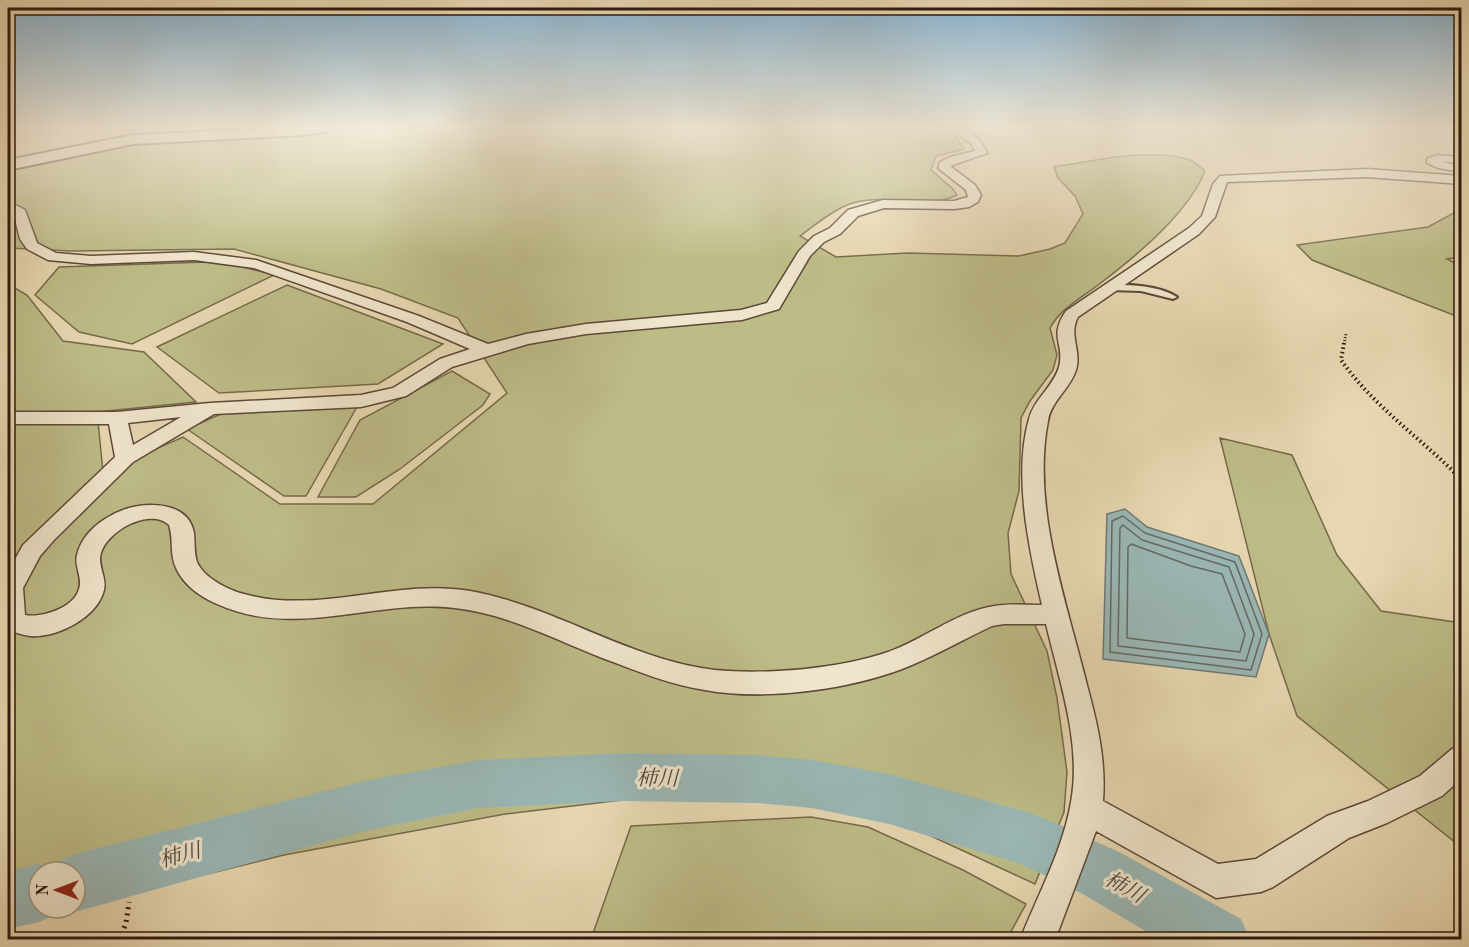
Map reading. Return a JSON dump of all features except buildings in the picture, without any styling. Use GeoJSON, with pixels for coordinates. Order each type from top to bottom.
{"type":"FeatureCollection","features":[{"type":"Feature","properties":{"kind":"street"},"geometry":{"type":"LineString","coordinates":[[8,418],[117,418],[210,409],[361,401],[385,397],[414,384],[446,363],[544,336],[586,329],[742,315],[773,306],[804,254],[819,239],[836,231],[853,213],[883,204],[954,205],[964,204],[974,199],[975,195],[971,188],[950,172]]}},
{"type":"Feature","properties":{"kind":"street"},"geometry":{"type":"LineString","coordinates":[[1038,939],[1083,819],[1089,781],[1089,756],[1036,510],[1036,434],[1045,402],[1066,372],[1070,357],[1063,332],[1065,323],[1071,314],[1194,231],[1208,217],[1219,184],[1224,179],[1367,173],[1461,180]]}},
{"type":"Feature","properties":{"kind":"street"},"geometry":{"type":"LineString","coordinates":[[8,205],[20,213],[27,239],[32,246],[54,257],[91,260],[194,256],[256,264],[413,319],[488,350]]}},
{"type":"Feature","properties":{"kind":"street"},"geometry":{"type":"LineString","coordinates":[[210,409],[126,458],[45,534],[30,552],[11,588],[13,622],[30,626],[46,624],[70,614],[86,602],[92,591],[88,554],[96,542],[112,526],[132,514],[153,512],[169,515],[181,523],[184,535],[184,562],[192,575],[233,601],[285,611],[346,607],[372,602],[431,597],[456,598],[484,603],[652,666],[717,681],[778,680],[874,667],[987,617],[1004,614],[1058,615]]}},
{"type":"Feature","properties":{"kind":"street"},"geometry":{"type":"LineString","coordinates":[[117,418],[126,458]]}},
{"type":"Feature","properties":{"kind":"street"},"geometry":{"type":"LineString","coordinates":[[1083,819],[1216,881],[1261,875],[1338,827],[1376,813],[1431,786],[1461,758]]}},
{"type":"Feature","properties":{"kind":"lane"},"geometry":{"type":"LineString","coordinates":[[1109,288],[1142,288],[1173,297]]}},
{"type":"Feature","properties":{"kind":"path"},"geometry":{"type":"LineString","coordinates":[[1346,334],[1341,360],[1353,380],[1430,448],[1461,480]]}},
{"type":"Feature","properties":{"kind":"path"},"geometry":{"type":"LineString","coordinates":[[119,939],[126,924],[129,902]]}},
{"type":"Feature","properties":{"kind":"shaded area"},"geometry":{"type":"Polygon","coordinates":[[[8,172],[934,172],[957,195],[933,201],[860,201],[834,211],[800,236],[836,257],[908,253],[1019,256],[1050,249],[1065,243],[1083,214],[1075,196],[1058,178],[1056,172],[1204,172],[1187,202],[1159,233],[1128,262],[1065,309],[1054,321],[1050,328],[1057,355],[1053,370],[1030,401],[1021,418],[1019,491],[1008,533],[1011,574],[1047,651],[1057,698],[1067,772],[1064,812],[1035,884],[918,830],[859,808],[763,800],[622,800],[505,814],[284,855],[87,904],[87,860],[27,860],[27,918],[8,922],[8,284],[27,295],[63,341],[144,352],[196,402],[97,412],[103,472],[183,437],[280,504],[373,504],[507,393],[458,318],[381,289],[234,249],[71,251],[8,248],[8,172]]]}},
{"type":"Feature","properties":{"kind":"shaded area"},"geometry":{"type":"Polygon","coordinates":[[[1461,209],[1461,257],[1447,259],[1461,266],[1461,318],[1312,260],[1297,245],[1428,227],[1461,209]]]}},
{"type":"Feature","properties":{"kind":"shaded area"},"geometry":{"type":"Polygon","coordinates":[[[206,262],[243,267],[274,275],[132,344],[79,332],[35,295],[59,267],[206,262]]]}},
{"type":"Feature","properties":{"kind":"shaded area"},"geometry":{"type":"Polygon","coordinates":[[[287,285],[443,344],[378,384],[219,393],[157,347],[287,285]]]}},
{"type":"Feature","properties":{"kind":"shaded area"},"geometry":{"type":"Polygon","coordinates":[[[452,371],[490,394],[483,405],[400,469],[356,497],[318,497],[360,420],[452,371]]]}},
{"type":"Feature","properties":{"kind":"shaded area"},"geometry":{"type":"Polygon","coordinates":[[[357,407],[306,496],[284,496],[187,429],[223,413],[357,407]]]}},
{"type":"Feature","properties":{"kind":"shaded area"},"geometry":{"type":"Polygon","coordinates":[[[1220,438],[1292,455],[1337,555],[1381,611],[1461,623],[1461,847],[1297,716],[1269,634],[1220,438]]]}},
{"type":"Feature","properties":{"kind":"shaded area"},"geometry":{"type":"Polygon","coordinates":[[[811,817],[868,827],[963,870],[1026,904],[1007,939],[591,939],[631,826],[811,817]]]}},
{"type":"Feature","properties":{"kind":"water"},"geometry":{"type":"Polygon","coordinates":[[[1125,509],[1147,527],[1239,556],[1269,634],[1256,677],[1103,659],[1107,514],[1125,509]]]}},
{"type":"Feature","properties":{"kind":"waterway","name":"柿川"},"geometry":{"type":"LineString","coordinates":[[87,880],[368,805],[478,784],[623,777],[756,779],[812,784],[889,799],[1031,840],[1101,873],[1220,940]]}},
{"type":"Feature","properties":{"kind":"waterway","name":"柿川"},"geometry":{"type":"LineString","coordinates":[[8,900],[27,896]]}}]}
